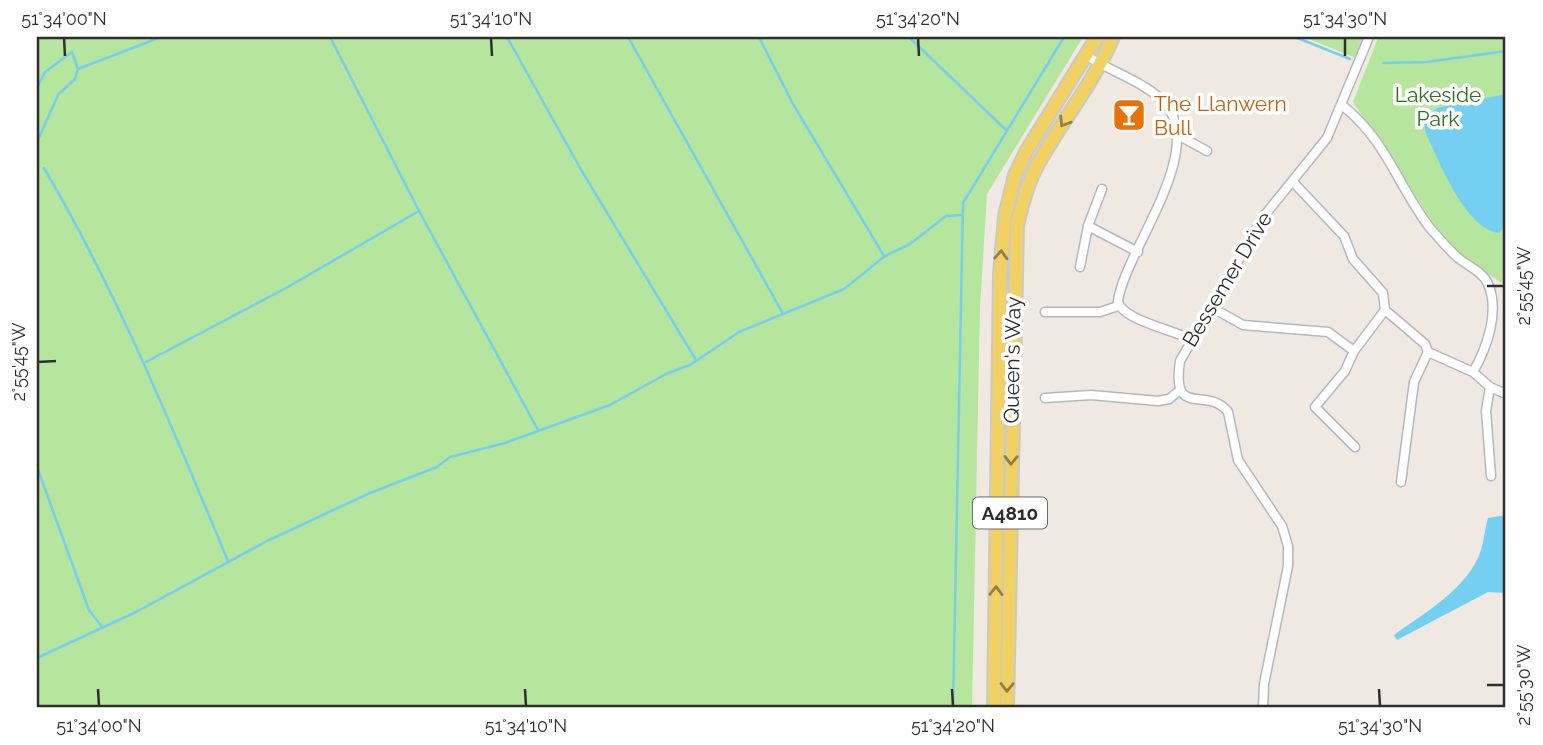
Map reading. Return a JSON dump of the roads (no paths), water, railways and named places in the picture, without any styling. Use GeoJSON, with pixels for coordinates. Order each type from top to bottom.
{"type":"FeatureCollection","features":[{"type":"Feature","properties":{"kind":"main road","name":"Queen's Way"},"geometry":{"type":"LineString","coordinates":[[994,708],[1000,275],[1005,216],[1015,175],[1026,152],[1097,37]]}},
{"type":"Feature","properties":{"kind":"main road","name":"Queen's Way"},"geometry":{"type":"LineString","coordinates":[[1007,708],[1017,226],[1038,164],[1100,64],[1113,37]]}},
{"type":"Feature","properties":{"kind":"street","name":"Bessemer Drive"},"geometry":{"type":"LineString","coordinates":[[1180,390],[1180,360],[1190,340],[1264,216],[1328,138],[1369,37]]}},
{"type":"Feature","properties":{"kind":"street"},"geometry":{"type":"LineString","coordinates":[[1087,56],[1161,99],[1174,120],[1176,134],[1168,177],[1118,295],[1118,306]]}},
{"type":"Feature","properties":{"kind":"street"},"geometry":{"type":"LineString","coordinates":[[1343,106],[1366,124],[1429,226],[1456,257],[1483,276],[1489,285],[1491,300],[1487,348],[1473,372]]}},
{"type":"Feature","properties":{"kind":"street"},"geometry":{"type":"LineString","coordinates":[[1176,134],[1208,151]]}},
{"type":"Feature","properties":{"kind":"street"},"geometry":{"type":"LineString","coordinates":[[1293,182],[1344,236],[1346,247],[1353,259],[1383,293],[1385,310],[1425,344],[1428,352],[1473,372],[1490,387],[1506,394]]}},
{"type":"Feature","properties":{"kind":"street"},"geometry":{"type":"LineString","coordinates":[[1080,267],[1088,226],[1102,189]]}},
{"type":"Feature","properties":{"kind":"street"},"geometry":{"type":"LineString","coordinates":[[1088,226],[1138,252]]}},
{"type":"Feature","properties":{"kind":"street"},"geometry":{"type":"LineString","coordinates":[[1045,312],[1100,312],[1118,306]]}},
{"type":"Feature","properties":{"kind":"street"},"geometry":{"type":"LineString","coordinates":[[1118,306],[1134,318],[1164,327],[1190,340]]}},
{"type":"Feature","properties":{"kind":"street"},"geometry":{"type":"LineString","coordinates":[[1211,307],[1243,325],[1328,332],[1354,351]]}},
{"type":"Feature","properties":{"kind":"street"},"geometry":{"type":"LineString","coordinates":[[1355,447],[1315,407],[1345,371],[1354,351],[1385,310]]}},
{"type":"Feature","properties":{"kind":"street"},"geometry":{"type":"LineString","coordinates":[[1401,482],[1414,382],[1428,352]]}},
{"type":"Feature","properties":{"kind":"street"},"geometry":{"type":"LineString","coordinates":[[1490,387],[1486,411],[1491,476]]}},
{"type":"Feature","properties":{"kind":"street"},"geometry":{"type":"LineString","coordinates":[[1045,398],[1097,396],[1158,401],[1169,399],[1180,390],[1190,398],[1216,403],[1228,411],[1238,460],[1286,535],[1288,566],[1264,684],[1263,708]]}},
{"type":"Feature","properties":{"kind":"water"},"geometry":{"type":"Polygon","coordinates":[[[1506,94],[1506,225],[1499,233],[1487,229],[1475,219],[1454,191],[1425,131],[1425,118],[1437,108],[1506,94]]]}},
{"type":"Feature","properties":{"kind":"water"},"geometry":{"type":"Polygon","coordinates":[[[1506,515],[1506,593],[1488,592],[1397,640],[1394,635],[1432,608],[1467,576],[1481,550],[1488,518],[1506,515]]]}},
{"type":"Feature","properties":{"kind":"waterway"},"geometry":{"type":"LineString","coordinates":[[78,69],[161,37]]}},
{"type":"Feature","properties":{"kind":"waterway"},"geometry":{"type":"LineString","coordinates":[[330,37],[419,211],[538,430]]}},
{"type":"Feature","properties":{"kind":"waterway"},"geometry":{"type":"LineString","coordinates":[[507,37],[580,168],[696,360]]}},
{"type":"Feature","properties":{"kind":"waterway"},"geometry":{"type":"LineString","coordinates":[[628,37],[782,312]]}},
{"type":"Feature","properties":{"kind":"waterway"},"geometry":{"type":"LineString","coordinates":[[759,37],[793,104],[884,256]]}},
{"type":"Feature","properties":{"kind":"waterway"},"geometry":{"type":"LineString","coordinates":[[909,37],[1007,131]]}},
{"type":"Feature","properties":{"kind":"waterway"},"geometry":{"type":"LineString","coordinates":[[953,708],[963,203],[1064,37]]}},
{"type":"Feature","properties":{"kind":"waterway"},"geometry":{"type":"LineString","coordinates":[[1295,37],[1350,59]]}},
{"type":"Feature","properties":{"kind":"waterway"},"geometry":{"type":"LineString","coordinates":[[1383,63],[1427,62],[1506,51]]}},
{"type":"Feature","properties":{"kind":"waterway"},"geometry":{"type":"LineString","coordinates":[[37,88],[45,72],[72,52],[78,69],[75,79],[58,95],[37,142]]}},
{"type":"Feature","properties":{"kind":"waterway"},"geometry":{"type":"LineString","coordinates":[[44,168],[120,312],[228,561]]}},
{"type":"Feature","properties":{"kind":"waterway"},"geometry":{"type":"LineString","coordinates":[[146,362],[286,288],[419,211]]}},
{"type":"Feature","properties":{"kind":"waterway"},"geometry":{"type":"LineString","coordinates":[[37,658],[136,612],[267,541],[370,493],[437,467],[450,457],[505,443],[610,405],[668,373],[690,365],[739,332],[844,289],[885,256],[910,244],[946,216],[963,215]]}},
{"type":"Feature","properties":{"kind":"waterway"},"geometry":{"type":"LineString","coordinates":[[37,467],[89,610],[102,627]]}},
{"type":"Feature","properties":{"kind":"place","name":"The Llanwern Bull"},"geometry":{"type":"Point","coordinates":[1129,115]}},
{"type":"Feature","properties":{"kind":"park label","name":"Lakeside Park"},"geometry":{"type":"Point","coordinates":[1438,106]}}]}
